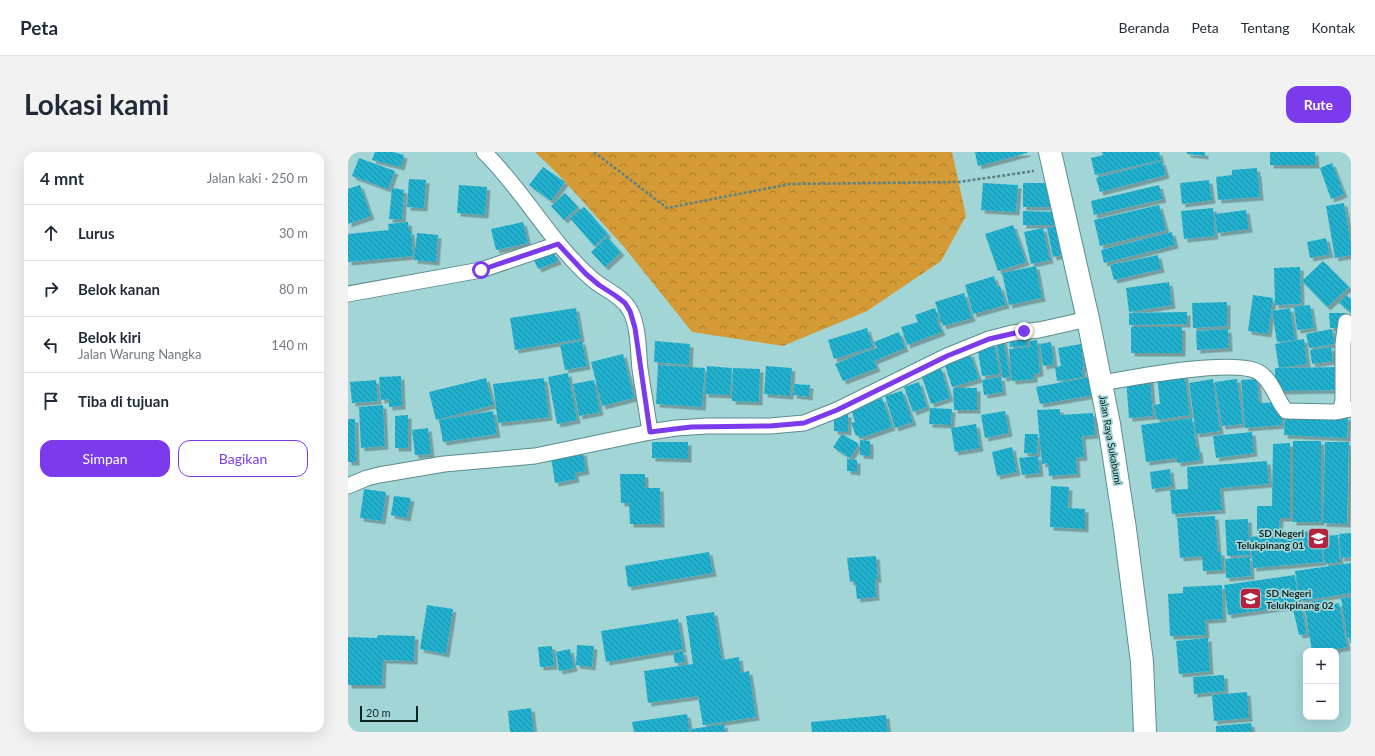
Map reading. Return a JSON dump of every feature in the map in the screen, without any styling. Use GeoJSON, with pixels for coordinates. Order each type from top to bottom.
{"type":"FeatureCollection","features":[{"type":"Feature","properties":{"kind":"highway","name":"Jalan Raya Sukabumi"},"geometry":{"type":"LineString","coordinates":[[1050,152],[1088,319],[1109,424],[1126,537],[1142,662],[1145,732]]}},
{"type":"Feature","properties":{"kind":"street"},"geometry":{"type":"LineString","coordinates":[[484,152],[500,168],[558,244],[586,274],[625,303],[630,311],[635,328],[650,432]]}},
{"type":"Feature","properties":{"kind":"street"},"geometry":{"type":"LineString","coordinates":[[348,294],[481,270],[558,244]]}},
{"type":"Feature","properties":{"kind":"street"},"geometry":{"type":"LineString","coordinates":[[348,486],[367,478],[380,475],[444,464],[535,456],[650,432],[691,427],[770,426],[804,423],[830,413],[947,356],[989,339],[1012,333],[1039,330],[1088,319]]}},
{"type":"Feature","properties":{"kind":"street"},"geometry":{"type":"LineString","coordinates":[[1100,383],[1183,370],[1246,367],[1258,371],[1266,378],[1286,411],[1346,410],[1343,399],[1343,344],[1346,322]]}},
{"type":"Feature","properties":{"kind":"path"},"geometry":{"type":"LineString","coordinates":[[594,152],[667,208],[790,184],[959,182],[1034,171]]}},
{"type":"Feature","properties":{"kind":"green space"},"geometry":{"type":"Polygon","coordinates":[[[535,152],[952,152],[966,216],[941,261],[867,311],[783,346],[692,332],[624,247],[557,173],[535,152]]]}},
{"type":"Feature","properties":{"kind":"building"},"geometry":{"type":"Polygon","coordinates":[[[375,152],[393,152],[404,155],[401,167],[372,160],[375,152]]]}},
{"type":"Feature","properties":{"kind":"building"},"geometry":{"type":"Polygon","coordinates":[[[975,152],[1027,152],[1027,153],[978,166],[975,152]]]}},
{"type":"Feature","properties":{"kind":"building"},"geometry":{"type":"Polygon","coordinates":[[[1102,152],[1159,152],[1161,160],[1095,175],[1091,158],[1103,155],[1102,152]]]}},
{"type":"Feature","properties":{"kind":"building"},"geometry":{"type":"Polygon","coordinates":[[[1187,152],[1205,152],[1205,156],[1187,154],[1187,152]]]}},
{"type":"Feature","properties":{"kind":"building"},"geometry":{"type":"Polygon","coordinates":[[[1270,152],[1315,152],[1316,165],[1270,165],[1270,152]]]}},
{"type":"Feature","properties":{"kind":"building"},"geometry":{"type":"Polygon","coordinates":[[[359,158],[395,171],[388,189],[352,176],[359,158]]]}},
{"type":"Feature","properties":{"kind":"building"},"geometry":{"type":"Polygon","coordinates":[[[1162,161],[1166,175],[1100,192],[1096,178],[1162,161]]]}},
{"type":"Feature","properties":{"kind":"building"},"geometry":{"type":"Polygon","coordinates":[[[1332,163],[1344,194],[1331,199],[1320,168],[1332,163]]]}},
{"type":"Feature","properties":{"kind":"building"},"geometry":{"type":"Polygon","coordinates":[[[543,167],[565,182],[551,201],[529,185],[543,167]]]}},
{"type":"Feature","properties":{"kind":"building"},"geometry":{"type":"Polygon","coordinates":[[[1257,168],[1260,197],[1218,200],[1216,177],[1232,175],[1232,170],[1257,168]]]}},
{"type":"Feature","properties":{"kind":"building"},"geometry":{"type":"Polygon","coordinates":[[[409,179],[426,180],[424,208],[407,207],[409,179]]]}},
{"type":"Feature","properties":{"kind":"building"},"geometry":{"type":"Polygon","coordinates":[[[1209,180],[1212,200],[1182,204],[1180,183],[1209,180]]]}},
{"type":"Feature","properties":{"kind":"building"},"geometry":{"type":"Polygon","coordinates":[[[983,183],[1018,185],[1016,212],[981,210],[983,183]]]}},
{"type":"Feature","properties":{"kind":"building"},"geometry":{"type":"Polygon","coordinates":[[[1023,183],[1055,183],[1055,207],[1023,207],[1023,183]]]}},
{"type":"Feature","properties":{"kind":"building"},"geometry":{"type":"Polygon","coordinates":[[[360,185],[371,216],[348,224],[348,189],[360,185]]]}},
{"type":"Feature","properties":{"kind":"building"},"geometry":{"type":"Polygon","coordinates":[[[459,185],[487,187],[485,215],[457,213],[459,185]]]}},
{"type":"Feature","properties":{"kind":"building"},"geometry":{"type":"Polygon","coordinates":[[[1159,185],[1163,199],[1094,215],[1091,201],[1159,185]]]}},
{"type":"Feature","properties":{"kind":"building"},"geometry":{"type":"Polygon","coordinates":[[[392,188],[404,190],[402,220],[389,219],[392,188]]]}},
{"type":"Feature","properties":{"kind":"building"},"geometry":{"type":"Polygon","coordinates":[[[565,193],[578,207],[564,220],[551,206],[565,193]]]}},
{"type":"Feature","properties":{"kind":"building"},"geometry":{"type":"Polygon","coordinates":[[[1344,203],[1351,245],[1351,255],[1335,258],[1326,206],[1344,203]]]}},
{"type":"Feature","properties":{"kind":"building"},"geometry":{"type":"Polygon","coordinates":[[[1159,205],[1166,230],[1100,246],[1094,220],[1159,205]]]}},
{"type":"Feature","properties":{"kind":"building"},"geometry":{"type":"Polygon","coordinates":[[[584,207],[608,234],[594,246],[570,218],[584,207]]]}},
{"type":"Feature","properties":{"kind":"building"},"geometry":{"type":"Polygon","coordinates":[[[1213,208],[1215,236],[1184,239],[1181,211],[1213,208]]]}},
{"type":"Feature","properties":{"kind":"building"},"geometry":{"type":"Polygon","coordinates":[[[1246,210],[1249,229],[1217,233],[1215,214],[1246,210]]]}},
{"type":"Feature","properties":{"kind":"building"},"geometry":{"type":"Polygon","coordinates":[[[1023,211],[1056,212],[1056,225],[1023,225],[1023,211]]]}},
{"type":"Feature","properties":{"kind":"building"},"geometry":{"type":"Polygon","coordinates":[[[408,222],[409,231],[411,231],[413,256],[348,262],[348,234],[389,230],[388,224],[408,222]]]}},
{"type":"Feature","properties":{"kind":"building"},"geometry":{"type":"Polygon","coordinates":[[[523,222],[528,243],[496,250],[491,229],[523,222]]]}},
{"type":"Feature","properties":{"kind":"building"},"geometry":{"type":"Polygon","coordinates":[[[1063,224],[1070,253],[1053,257],[1047,228],[1063,224]]]}},
{"type":"Feature","properties":{"kind":"building"},"geometry":{"type":"Polygon","coordinates":[[[1013,225],[1026,262],[998,271],[985,234],[1013,225]]]}},
{"type":"Feature","properties":{"kind":"building"},"geometry":{"type":"Polygon","coordinates":[[[1043,228],[1050,260],[1031,264],[1024,232],[1043,228]]]}},
{"type":"Feature","properties":{"kind":"building"},"geometry":{"type":"Polygon","coordinates":[[[1172,232],[1175,245],[1104,263],[1101,250],[1172,232]]]}},
{"type":"Feature","properties":{"kind":"building"},"geometry":{"type":"Polygon","coordinates":[[[417,233],[438,235],[436,262],[414,260],[417,233]]]}},
{"type":"Feature","properties":{"kind":"building"},"geometry":{"type":"Polygon","coordinates":[[[607,237],[621,252],[605,267],[591,252],[607,237]]]}},
{"type":"Feature","properties":{"kind":"building"},"geometry":{"type":"Polygon","coordinates":[[[1326,238],[1330,254],[1310,258],[1307,242],[1326,238]]]}},
{"type":"Feature","properties":{"kind":"building"},"geometry":{"type":"Polygon","coordinates":[[[554,253],[558,261],[538,269],[534,260],[554,253]]]}},
{"type":"Feature","properties":{"kind":"building"},"geometry":{"type":"Polygon","coordinates":[[[1158,255],[1161,269],[1114,280],[1110,265],[1158,255]]]}},
{"type":"Feature","properties":{"kind":"building"},"geometry":{"type":"Polygon","coordinates":[[[1323,261],[1349,287],[1327,307],[1302,281],[1323,261]]]}},
{"type":"Feature","properties":{"kind":"building"},"geometry":{"type":"Polygon","coordinates":[[[1036,266],[1042,298],[1009,305],[1002,273],[1036,266]]]}},
{"type":"Feature","properties":{"kind":"building"},"geometry":{"type":"Polygon","coordinates":[[[1300,267],[1301,304],[1275,305],[1274,268],[1300,267]]]}},
{"type":"Feature","properties":{"kind":"building"},"geometry":{"type":"Polygon","coordinates":[[[994,276],[997,287],[1000,286],[1006,305],[973,314],[965,285],[994,276]]]}},
{"type":"Feature","properties":{"kind":"building"},"geometry":{"type":"Polygon","coordinates":[[[1169,282],[1172,305],[1129,312],[1126,288],[1169,282]]]}},
{"type":"Feature","properties":{"kind":"building"},"geometry":{"type":"Polygon","coordinates":[[[964,293],[972,318],[943,326],[935,302],[964,293]]]}},
{"type":"Feature","properties":{"kind":"building"},"geometry":{"type":"Polygon","coordinates":[[[1253,295],[1273,298],[1268,334],[1248,331],[1253,295]]]}},
{"type":"Feature","properties":{"kind":"building"},"geometry":{"type":"Polygon","coordinates":[[[1346,295],[1351,299],[1351,313],[1339,303],[1346,295]]]}},
{"type":"Feature","properties":{"kind":"building"},"geometry":{"type":"Polygon","coordinates":[[[1227,302],[1227,326],[1193,328],[1192,303],[1227,302]]]}},
{"type":"Feature","properties":{"kind":"building"},"geometry":{"type":"Polygon","coordinates":[[[1310,305],[1314,328],[1297,330],[1294,307],[1310,305]]]}},
{"type":"Feature","properties":{"kind":"building"},"geometry":{"type":"Polygon","coordinates":[[[576,308],[581,339],[515,350],[510,318],[576,308]]]}},
{"type":"Feature","properties":{"kind":"building"},"geometry":{"type":"Polygon","coordinates":[[[935,308],[939,319],[937,320],[942,332],[907,345],[901,327],[918,322],[915,315],[935,308]]]}},
{"type":"Feature","properties":{"kind":"building"},"geometry":{"type":"Polygon","coordinates":[[[1290,308],[1295,340],[1277,342],[1272,311],[1290,308]]]}},
{"type":"Feature","properties":{"kind":"building"},"geometry":{"type":"Polygon","coordinates":[[[1187,312],[1187,324],[1129,325],[1129,313],[1187,312]]]}},
{"type":"Feature","properties":{"kind":"building"},"geometry":{"type":"Polygon","coordinates":[[[1329,313],[1345,313],[1344,328],[1330,328],[1329,313]]]}},
{"type":"Feature","properties":{"kind":"building"},"geometry":{"type":"Polygon","coordinates":[[[1131,327],[1182,327],[1182,353],[1131,353],[1131,327]]]}},
{"type":"Feature","properties":{"kind":"building"},"geometry":{"type":"Polygon","coordinates":[[[867,328],[873,347],[834,359],[828,340],[867,328]]]}},
{"type":"Feature","properties":{"kind":"building"},"geometry":{"type":"Polygon","coordinates":[[[1228,329],[1229,348],[1197,350],[1196,331],[1228,329]]]}},
{"type":"Feature","properties":{"kind":"building"},"geometry":{"type":"Polygon","coordinates":[[[1332,329],[1335,344],[1309,348],[1306,334],[1332,329]]]}},
{"type":"Feature","properties":{"kind":"building"},"geometry":{"type":"Polygon","coordinates":[[[899,332],[905,348],[874,361],[877,368],[843,381],[835,364],[877,348],[874,342],[899,332]]]}},
{"type":"Feature","properties":{"kind":"building"},"geometry":{"type":"Polygon","coordinates":[[[1026,336],[1027,346],[1010,347],[1009,338],[1026,336]]]}},
{"type":"Feature","properties":{"kind":"building"},"geometry":{"type":"Polygon","coordinates":[[[1003,339],[1010,377],[1003,378],[996,341],[1003,339]]]}},
{"type":"Feature","properties":{"kind":"building"},"geometry":{"type":"Polygon","coordinates":[[[1304,339],[1307,364],[1279,368],[1275,344],[1304,339]]]}},
{"type":"Feature","properties":{"kind":"building"},"geometry":{"type":"Polygon","coordinates":[[[1037,340],[1040,373],[1034,374],[1034,379],[1012,381],[1009,349],[1030,347],[1030,341],[1037,340]]]}},
{"type":"Feature","properties":{"kind":"building"},"geometry":{"type":"Polygon","coordinates":[[[582,341],[587,366],[565,370],[560,345],[582,341]]]}},
{"type":"Feature","properties":{"kind":"building"},"geometry":{"type":"Polygon","coordinates":[[[655,341],[690,344],[689,365],[654,362],[655,341]]]}},
{"type":"Feature","properties":{"kind":"building"},"geometry":{"type":"Polygon","coordinates":[[[1051,342],[1054,364],[1043,366],[1040,344],[1051,342]]]}},
{"type":"Feature","properties":{"kind":"building"},"geometry":{"type":"Polygon","coordinates":[[[994,343],[1000,374],[982,376],[977,346],[994,343]]]}},
{"type":"Feature","properties":{"kind":"building"},"geometry":{"type":"Polygon","coordinates":[[[1081,344],[1084,369],[1082,369],[1084,377],[1057,381],[1055,367],[1061,366],[1058,348],[1081,344]]]}},
{"type":"Feature","properties":{"kind":"building"},"geometry":{"type":"Polygon","coordinates":[[[1331,347],[1333,361],[1312,364],[1310,350],[1331,347]]]}},
{"type":"Feature","properties":{"kind":"building"},"geometry":{"type":"Polygon","coordinates":[[[970,353],[979,379],[952,387],[944,362],[970,353]]]}},
{"type":"Feature","properties":{"kind":"building"},"geometry":{"type":"Polygon","coordinates":[[[623,354],[634,398],[602,406],[591,362],[623,354]]]}},
{"type":"Feature","properties":{"kind":"building"},"geometry":{"type":"Polygon","coordinates":[[[658,365],[705,368],[702,407],[656,404],[658,365]]]}},
{"type":"Feature","properties":{"kind":"building"},"geometry":{"type":"Polygon","coordinates":[[[707,366],[732,368],[730,395],[705,394],[707,366]]]}},
{"type":"Feature","properties":{"kind":"building"},"geometry":{"type":"Polygon","coordinates":[[[766,366],[792,368],[790,396],[764,394],[766,366]]]}},
{"type":"Feature","properties":{"kind":"building"},"geometry":{"type":"Polygon","coordinates":[[[1342,367],[1342,390],[1275,391],[1275,368],[1342,367]]]}},
{"type":"Feature","properties":{"kind":"building"},"geometry":{"type":"Polygon","coordinates":[[[733,368],[760,369],[759,402],[732,401],[733,368]]]}},
{"type":"Feature","properties":{"kind":"building"},"geometry":{"type":"Polygon","coordinates":[[[941,368],[950,398],[931,404],[921,374],[941,368]]]}},
{"type":"Feature","properties":{"kind":"building"},"geometry":{"type":"Polygon","coordinates":[[[1184,372],[1190,415],[1157,420],[1154,405],[1160,404],[1157,376],[1184,372]]]}},
{"type":"Feature","properties":{"kind":"building"},"geometry":{"type":"Polygon","coordinates":[[[568,373],[577,420],[557,424],[548,377],[568,373]]]}},
{"type":"Feature","properties":{"kind":"building"},"geometry":{"type":"Polygon","coordinates":[[[401,376],[402,406],[389,407],[389,399],[381,400],[379,377],[401,376]]]}},
{"type":"Feature","properties":{"kind":"building"},"geometry":{"type":"Polygon","coordinates":[[[1096,376],[1099,394],[1040,404],[1036,387],[1096,376]]]}},
{"type":"Feature","properties":{"kind":"building"},"geometry":{"type":"Polygon","coordinates":[[[1001,377],[1003,392],[984,395],[982,380],[1001,377]]]}},
{"type":"Feature","properties":{"kind":"building"},"geometry":{"type":"Polygon","coordinates":[[[1150,377],[1153,416],[1129,418],[1126,379],[1150,377]]]}},
{"type":"Feature","properties":{"kind":"building"},"geometry":{"type":"Polygon","coordinates":[[[486,378],[493,405],[436,420],[429,392],[486,378]]]}},
{"type":"Feature","properties":{"kind":"building"},"geometry":{"type":"Polygon","coordinates":[[[544,378],[549,417],[498,423],[493,384],[544,378]]]}},
{"type":"Feature","properties":{"kind":"building"},"geometry":{"type":"Polygon","coordinates":[[[1213,379],[1220,431],[1196,434],[1189,383],[1213,379]]]}},
{"type":"Feature","properties":{"kind":"building"},"geometry":{"type":"Polygon","coordinates":[[[1237,379],[1243,424],[1222,426],[1215,382],[1237,379]]]}},
{"type":"Feature","properties":{"kind":"building"},"geometry":{"type":"Polygon","coordinates":[[[1257,379],[1259,403],[1280,402],[1282,425],[1245,428],[1241,380],[1257,379]]]}},
{"type":"Feature","properties":{"kind":"building"},"geometry":{"type":"Polygon","coordinates":[[[376,380],[378,401],[352,403],[350,382],[376,380]]]}},
{"type":"Feature","properties":{"kind":"building"},"geometry":{"type":"Polygon","coordinates":[[[594,380],[600,412],[579,416],[573,384],[594,380]]]}},
{"type":"Feature","properties":{"kind":"building"},"geometry":{"type":"Polygon","coordinates":[[[919,382],[927,407],[913,412],[904,387],[919,382]]]}},
{"type":"Feature","properties":{"kind":"building"},"geometry":{"type":"Polygon","coordinates":[[[794,384],[810,385],[809,397],[793,395],[794,384]]]}},
{"type":"Feature","properties":{"kind":"building"},"geometry":{"type":"Polygon","coordinates":[[[953,388],[977,388],[977,410],[954,410],[953,388]]]}},
{"type":"Feature","properties":{"kind":"building"},"geometry":{"type":"Polygon","coordinates":[[[902,391],[913,422],[895,428],[885,396],[902,391]]]}},
{"type":"Feature","properties":{"kind":"building"},"geometry":{"type":"Polygon","coordinates":[[[882,398],[892,427],[860,438],[859,435],[856,436],[851,423],[855,422],[851,409],[882,398]]]}},
{"type":"Feature","properties":{"kind":"building"},"geometry":{"type":"Polygon","coordinates":[[[383,405],[385,446],[361,448],[359,407],[383,405]]]}},
{"type":"Feature","properties":{"kind":"building"},"geometry":{"type":"Polygon","coordinates":[[[930,408],[952,409],[951,425],[929,424],[930,408]]]}},
{"type":"Feature","properties":{"kind":"building"},"geometry":{"type":"Polygon","coordinates":[[[1060,409],[1060,415],[1093,413],[1095,435],[1082,436],[1084,457],[1076,458],[1077,474],[1049,476],[1048,463],[1042,464],[1037,410],[1060,409]]]}},
{"type":"Feature","properties":{"kind":"building"},"geometry":{"type":"Polygon","coordinates":[[[493,411],[497,434],[443,442],[439,420],[493,411]]]}},
{"type":"Feature","properties":{"kind":"building"},"geometry":{"type":"Polygon","coordinates":[[[1005,411],[1009,433],[985,438],[981,415],[1005,411]]]}},
{"type":"Feature","properties":{"kind":"building"},"geometry":{"type":"Polygon","coordinates":[[[834,414],[848,414],[848,432],[834,431],[834,414]]]}},
{"type":"Feature","properties":{"kind":"building"},"geometry":{"type":"Polygon","coordinates":[[[1285,414],[1348,417],[1347,438],[1284,435],[1285,414]]]}},
{"type":"Feature","properties":{"kind":"building"},"geometry":{"type":"Polygon","coordinates":[[[408,415],[408,448],[395,448],[395,416],[408,415]]]}},
{"type":"Feature","properties":{"kind":"building"},"geometry":{"type":"Polygon","coordinates":[[[1192,418],[1200,460],[1177,463],[1177,458],[1146,462],[1141,425],[1192,418]]]}},
{"type":"Feature","properties":{"kind":"building"},"geometry":{"type":"Polygon","coordinates":[[[348,419],[355,419],[356,462],[348,462],[348,419]]]}},
{"type":"Feature","properties":{"kind":"building"},"geometry":{"type":"Polygon","coordinates":[[[976,424],[980,448],[955,452],[951,428],[976,424]]]}},
{"type":"Feature","properties":{"kind":"building"},"geometry":{"type":"Polygon","coordinates":[[[428,428],[431,454],[415,455],[412,430],[428,428]]]}},
{"type":"Feature","properties":{"kind":"building"},"geometry":{"type":"Polygon","coordinates":[[[1252,432],[1254,453],[1216,458],[1213,436],[1252,432]]]}},
{"type":"Feature","properties":{"kind":"building"},"geometry":{"type":"Polygon","coordinates":[[[842,434],[859,444],[850,458],[833,447],[842,434]]]}},
{"type":"Feature","properties":{"kind":"building"},"geometry":{"type":"Polygon","coordinates":[[[1025,434],[1038,434],[1037,454],[1024,453],[1025,434]]]}},
{"type":"Feature","properties":{"kind":"building"},"geometry":{"type":"Polygon","coordinates":[[[860,440],[870,441],[870,456],[860,455],[860,440]]]}},
{"type":"Feature","properties":{"kind":"building"},"geometry":{"type":"Polygon","coordinates":[[[1293,441],[1321,441],[1321,522],[1293,522],[1293,441]]]}},
{"type":"Feature","properties":{"kind":"building"},"geometry":{"type":"Polygon","coordinates":[[[652,442],[688,442],[688,459],[652,458],[652,442]]]}},
{"type":"Feature","properties":{"kind":"building"},"geometry":{"type":"Polygon","coordinates":[[[1325,442],[1349,442],[1347,524],[1323,523],[1325,442]]]}},
{"type":"Feature","properties":{"kind":"building"},"geometry":{"type":"Polygon","coordinates":[[[1290,443],[1290,518],[1280,518],[1279,532],[1257,531],[1257,506],[1272,506],[1273,444],[1290,443]]]}},
{"type":"Feature","properties":{"kind":"building"},"geometry":{"type":"Polygon","coordinates":[[[1012,447],[1017,472],[997,476],[992,452],[1012,447]]]}},
{"type":"Feature","properties":{"kind":"building"},"geometry":{"type":"Polygon","coordinates":[[[583,452],[586,471],[575,473],[576,479],[555,483],[551,457],[583,452]]]}},
{"type":"Feature","properties":{"kind":"building"},"geometry":{"type":"Polygon","coordinates":[[[1038,456],[1040,473],[1022,475],[1019,458],[1038,456]]]}},
{"type":"Feature","properties":{"kind":"building"},"geometry":{"type":"Polygon","coordinates":[[[847,459],[857,460],[857,472],[847,471],[847,459]]]}},
{"type":"Feature","properties":{"kind":"building"},"geometry":{"type":"Polygon","coordinates":[[[1267,461],[1269,484],[1220,488],[1222,510],[1172,514],[1170,490],[1188,489],[1187,467],[1267,461]]]}},
{"type":"Feature","properties":{"kind":"building"},"geometry":{"type":"Polygon","coordinates":[[[1170,469],[1172,486],[1152,489],[1150,472],[1170,469]]]}},
{"type":"Feature","properties":{"kind":"building"},"geometry":{"type":"Polygon","coordinates":[[[620,474],[645,474],[645,488],[660,488],[661,524],[630,524],[629,503],[621,503],[620,474]]]}},
{"type":"Feature","properties":{"kind":"building"},"geometry":{"type":"Polygon","coordinates":[[[1051,486],[1069,487],[1068,508],[1085,509],[1085,529],[1050,527],[1051,486]]]}},
{"type":"Feature","properties":{"kind":"building"},"geometry":{"type":"Polygon","coordinates":[[[364,489],[386,492],[382,521],[360,518],[364,489]]]}},
{"type":"Feature","properties":{"kind":"building"},"geometry":{"type":"Polygon","coordinates":[[[394,496],[411,498],[407,518],[391,515],[394,496]]]}},
{"type":"Feature","properties":{"kind":"building"},"geometry":{"type":"Polygon","coordinates":[[[1215,516],[1218,552],[1221,552],[1222,570],[1203,571],[1202,556],[1180,558],[1177,518],[1215,516]]]}},
{"type":"Feature","properties":{"kind":"building"},"geometry":{"type":"Polygon","coordinates":[[[1248,519],[1250,555],[1227,556],[1225,520],[1248,519]]]}},
{"type":"Feature","properties":{"kind":"building"},"geometry":{"type":"Polygon","coordinates":[[[1320,530],[1323,562],[1253,568],[1250,537],[1320,530]]]}},
{"type":"Feature","properties":{"kind":"building"},"geometry":{"type":"Polygon","coordinates":[[[1351,533],[1351,557],[1341,558],[1339,534],[1351,533]]]}},
{"type":"Feature","properties":{"kind":"building"},"geometry":{"type":"Polygon","coordinates":[[[1338,535],[1340,562],[1325,564],[1322,536],[1338,535]]]}},
{"type":"Feature","properties":{"kind":"building"},"geometry":{"type":"Polygon","coordinates":[[[709,552],[713,573],[628,587],[625,566],[709,552]]]}},
{"type":"Feature","properties":{"kind":"building"},"geometry":{"type":"Polygon","coordinates":[[[876,556],[878,579],[875,579],[876,597],[857,599],[855,581],[850,582],[847,558],[876,556]]]}},
{"type":"Feature","properties":{"kind":"building"},"geometry":{"type":"Polygon","coordinates":[[[1250,557],[1251,576],[1226,578],[1225,559],[1250,557]]]}},
{"type":"Feature","properties":{"kind":"building"},"geometry":{"type":"Polygon","coordinates":[[[1351,563],[1351,593],[1300,601],[1295,571],[1351,563]]]}},
{"type":"Feature","properties":{"kind":"building"},"geometry":{"type":"Polygon","coordinates":[[[1295,575],[1299,605],[1228,615],[1224,585],[1295,575]]]}},
{"type":"Feature","properties":{"kind":"building"},"geometry":{"type":"Polygon","coordinates":[[[1222,585],[1223,619],[1205,620],[1206,635],[1170,636],[1168,594],[1183,593],[1183,587],[1222,585]]]}},
{"type":"Feature","properties":{"kind":"building"},"geometry":{"type":"Polygon","coordinates":[[[1351,597],[1350,643],[1349,637],[1347,638],[1341,598],[1351,597]]]}},
{"type":"Feature","properties":{"kind":"building"},"geometry":{"type":"Polygon","coordinates":[[[1327,599],[1328,605],[1339,603],[1347,647],[1339,648],[1312,648],[1304,603],[1327,599]]]}},
{"type":"Feature","properties":{"kind":"building"},"geometry":{"type":"Polygon","coordinates":[[[427,605],[453,609],[446,654],[420,649],[427,605]]]}},
{"type":"Feature","properties":{"kind":"building"},"geometry":{"type":"Polygon","coordinates":[[[1301,607],[1307,634],[1299,635],[1293,609],[1301,607]]]}},
{"type":"Feature","properties":{"kind":"building"},"geometry":{"type":"Polygon","coordinates":[[[714,612],[722,660],[739,657],[741,673],[749,671],[756,717],[703,725],[698,696],[648,703],[644,671],[693,664],[686,616],[714,612]]]}},
{"type":"Feature","properties":{"kind":"building"},"geometry":{"type":"Polygon","coordinates":[[[678,619],[683,649],[606,662],[601,631],[678,619]]]}},
{"type":"Feature","properties":{"kind":"building"},"geometry":{"type":"Polygon","coordinates":[[[378,635],[415,636],[414,661],[383,660],[382,685],[348,685],[348,637],[377,638],[378,635]]]}},
{"type":"Feature","properties":{"kind":"building"},"geometry":{"type":"Polygon","coordinates":[[[1208,638],[1210,671],[1179,674],[1176,641],[1208,638]]]}},
{"type":"Feature","properties":{"kind":"building"},"geometry":{"type":"Polygon","coordinates":[[[577,645],[594,646],[592,667],[576,665],[577,645]]]}},
{"type":"Feature","properties":{"kind":"building"},"geometry":{"type":"Polygon","coordinates":[[[552,646],[554,666],[540,667],[538,647],[552,646]]]}},
{"type":"Feature","properties":{"kind":"building"},"geometry":{"type":"Polygon","coordinates":[[[570,649],[574,668],[559,671],[556,652],[570,649]]]}},
{"type":"Feature","properties":{"kind":"building"},"geometry":{"type":"Polygon","coordinates":[[[683,651],[685,662],[675,663],[673,653],[683,651]]]}},
{"type":"Feature","properties":{"kind":"building"},"geometry":{"type":"Polygon","coordinates":[[[1224,675],[1225,691],[1194,694],[1193,677],[1224,675]]]}},
{"type":"Feature","properties":{"kind":"building"},"geometry":{"type":"Polygon","coordinates":[[[1247,692],[1249,718],[1214,721],[1212,695],[1247,692]]]}},
{"type":"Feature","properties":{"kind":"building"},"geometry":{"type":"Polygon","coordinates":[[[531,708],[534,732],[510,732],[508,711],[531,708]]]}},
{"type":"Feature","properties":{"kind":"building"},"geometry":{"type":"Polygon","coordinates":[[[687,714],[690,732],[634,732],[632,722],[687,714]]]}},
{"type":"Feature","properties":{"kind":"building"},"geometry":{"type":"Polygon","coordinates":[[[886,715],[888,732],[812,732],[811,722],[886,715]]]}},
{"type":"Feature","properties":{"kind":"building"},"geometry":{"type":"Polygon","coordinates":[[[1251,723],[1252,732],[1216,732],[1216,726],[1251,723]]]}},
{"type":"Feature","properties":{"kind":"building"},"geometry":{"type":"Polygon","coordinates":[[[724,724],[725,732],[692,732],[692,729],[724,724]]]}},
{"type":"Feature","properties":{"kind":"place","name":"SD Negeri Telukpinang 01"},"geometry":{"type":"Point","coordinates":[1319,539]}},
{"type":"Feature","properties":{"kind":"place","name":"SD Negeri Telukpinang 02"},"geometry":{"type":"Point","coordinates":[1251,599]}},
{"type":"Feature","properties":{"kind":"route"},"geometry":{"type":"LineString","coordinates":[[481,270],[558,244],[586,274],[625,303],[633,317],[650,432],[676,428],[707,426],[770,426],[804,423],[837,410],[947,356],[989,339],[1024,331]]}}]}
